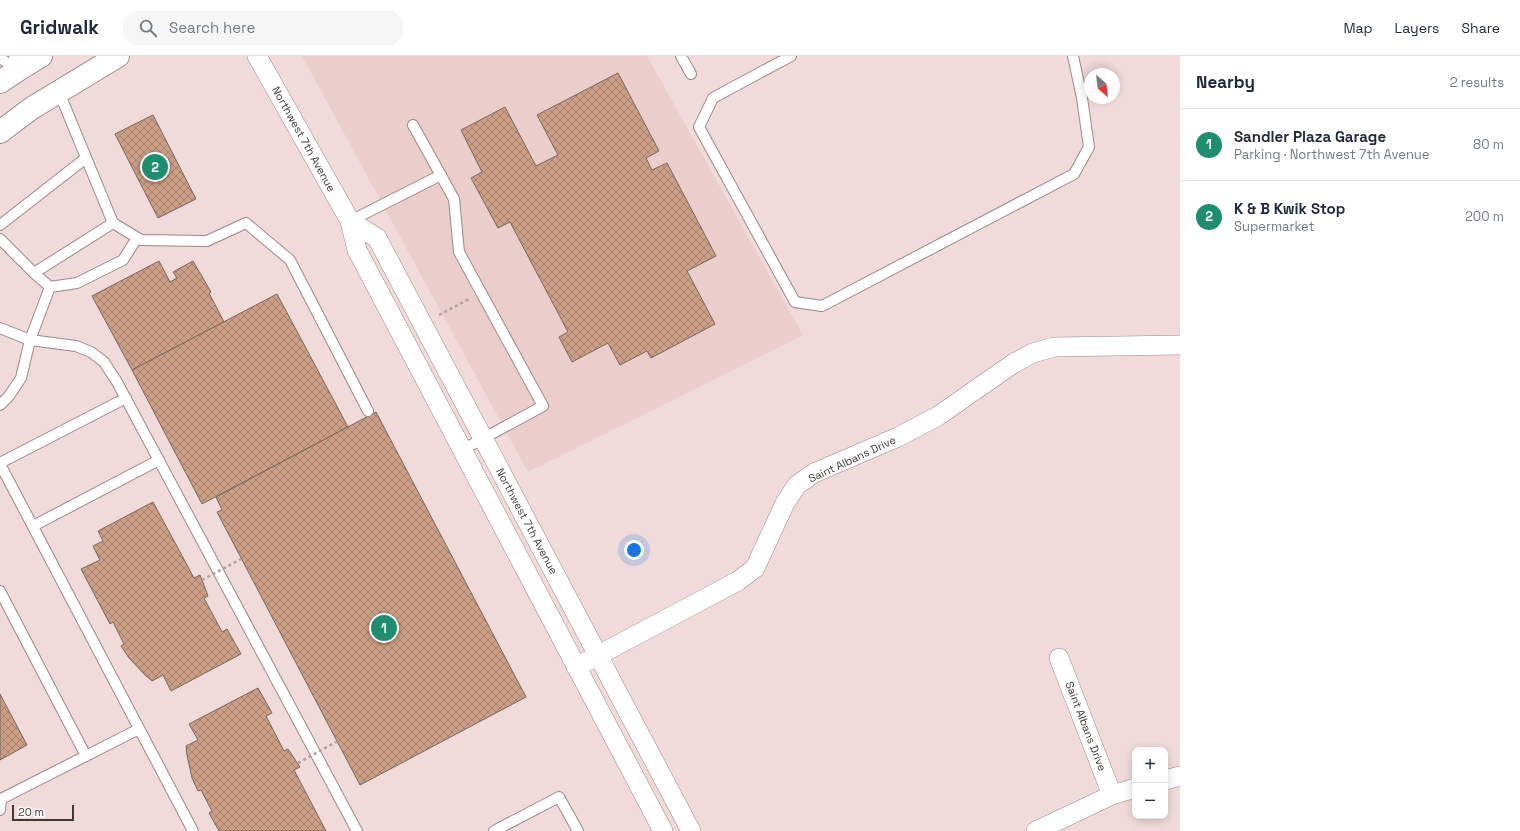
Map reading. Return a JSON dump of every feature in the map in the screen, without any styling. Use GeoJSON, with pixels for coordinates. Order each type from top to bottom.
{"type":"FeatureCollection","features":[{"type":"Feature","properties":{"kind":"street"},"geometry":{"type":"LineString","coordinates":[[0,82],[11,61],[41,56]]}},
{"type":"Feature","properties":{"kind":"street"},"geometry":{"type":"LineString","coordinates":[[0,132],[32,108],[118,56]]}},
{"type":"Feature","properties":{"kind":"street","name":"Northwest 7th Avenue"},"geometry":{"type":"LineString","coordinates":[[257,56],[350,221],[357,250],[663,831]]}},
{"type":"Feature","properties":{"kind":"street","name":"Northwest 7th Avenue"},"geometry":{"type":"LineString","coordinates":[[350,221],[377,238],[691,831]]}},
{"type":"Feature","properties":{"kind":"street","name":"Saint Albans Drive"},"geometry":{"type":"LineString","coordinates":[[576,667],[738,581],[755,568],[785,503],[797,485],[814,473],[898,437],[938,416],[1014,363],[1033,353],[1054,347],[1180,345]]}},
{"type":"Feature","properties":{"kind":"street","name":"Saint Albans Drive"},"geometry":{"type":"LineString","coordinates":[[1059,658],[1112,795]]}},
{"type":"Feature","properties":{"kind":"street"},"geometry":{"type":"LineString","coordinates":[[1168,779],[1180,776]]}},
{"type":"Feature","properties":{"kind":"street"},"geometry":{"type":"LineString","coordinates":[[1036,831],[1112,795],[1132,789]]}},
{"type":"Feature","properties":{"kind":"lane"},"geometry":{"type":"LineString","coordinates":[[681,56],[691,74]]}},
{"type":"Feature","properties":{"kind":"lane"},"geometry":{"type":"LineString","coordinates":[[791,56],[712,98],[699,128],[795,302],[822,306],[1074,174],[1089,147],[1082,98],[1073,56]]}},
{"type":"Feature","properties":{"kind":"lane"},"geometry":{"type":"LineString","coordinates":[[58,92],[113,223],[141,240],[207,241],[246,223],[290,260],[368,411]]}},
{"type":"Feature","properties":{"kind":"lane"},"geometry":{"type":"LineString","coordinates":[[413,125],[454,199],[459,252],[543,406],[462,450]]}},
{"type":"Feature","properties":{"kind":"lane"},"geometry":{"type":"LineString","coordinates":[[0,225],[86,158]]}},
{"type":"Feature","properties":{"kind":"lane"},"geometry":{"type":"LineString","coordinates":[[350,221],[441,175]]}},
{"type":"Feature","properties":{"kind":"lane"},"geometry":{"type":"LineString","coordinates":[[34,273],[113,223]]}},
{"type":"Feature","properties":{"kind":"lane"},"geometry":{"type":"LineString","coordinates":[[0,240],[50,287],[77,284],[123,260],[137,238]]}},
{"type":"Feature","properties":{"kind":"lane"},"geometry":{"type":"LineString","coordinates":[[0,405],[9,396],[21,378],[30,340],[50,287]]}},
{"type":"Feature","properties":{"kind":"lane"},"geometry":{"type":"LineString","coordinates":[[2,328],[30,340],[76,346],[91,352],[104,362],[126,398],[358,831]]}},
{"type":"Feature","properties":{"kind":"lane"},"geometry":{"type":"LineString","coordinates":[[126,398],[0,463],[192,831]]}},
{"type":"Feature","properties":{"kind":"lane"},"geometry":{"type":"LineString","coordinates":[[33,526],[159,460]]}},
{"type":"Feature","properties":{"kind":"lane"},"geometry":{"type":"LineString","coordinates":[[0,591],[86,756]]}},
{"type":"Feature","properties":{"kind":"lane"},"geometry":{"type":"LineString","coordinates":[[0,810],[1,799],[139,729]]}},
{"type":"Feature","properties":{"kind":"lane"},"geometry":{"type":"LineString","coordinates":[[494,831],[559,797],[578,831]]}},
{"type":"Feature","properties":{"kind":"path"},"geometry":{"type":"LineString","coordinates":[[202,580],[241,559]]}},
{"type":"Feature","properties":{"kind":"path"},"geometry":{"type":"LineString","coordinates":[[298,763],[338,742]]}},
{"type":"Feature","properties":{"kind":"shaded area"},"geometry":{"type":"Polygon","coordinates":[[[302,56],[647,56],[803,335],[528,472],[302,56]]]}},
{"type":"Feature","properties":{"kind":"building"},"geometry":{"type":"Polygon","coordinates":[[[618,73],[659,151],[646,158],[652,170],[667,163],[716,256],[687,271],[715,324],[651,358],[647,351],[620,365],[608,343],[572,362],[559,337],[568,332],[510,222],[498,228],[471,178],[482,172],[461,130],[505,107],[536,166],[558,155],[537,115],[618,73]]]}},
{"type":"Feature","properties":{"kind":"building"},"geometry":{"type":"Polygon","coordinates":[[[153,115],[196,199],[158,218],[115,134],[153,115]]]}},
{"type":"Feature","properties":{"kind":"building"},"geometry":{"type":"Polygon","coordinates":[[[159,261],[170,282],[177,278],[173,272],[193,261],[211,292],[209,293],[224,322],[132,370],[92,296],[159,261]]]}},
{"type":"Feature","properties":{"kind":"building"},"geometry":{"type":"Polygon","coordinates":[[[277,294],[348,427],[202,504],[132,370],[277,294]]]}},
{"type":"Feature","properties":{"kind":"building"},"geometry":{"type":"Polygon","coordinates":[[[376,412],[526,697],[360,785],[217,512],[222,510],[216,497],[376,412]]]}},
{"type":"Feature","properties":{"kind":"building"},"geometry":{"type":"Polygon","coordinates":[[[153,502],[194,578],[200,575],[208,596],[204,598],[222,632],[227,629],[241,654],[171,691],[163,675],[152,681],[129,658],[121,646],[124,644],[113,622],[110,624],[81,569],[100,560],[93,546],[103,541],[98,531],[153,502]]]}},
{"type":"Feature","properties":{"kind":"building"},"geometry":{"type":"Polygon","coordinates":[[[258,688],[272,713],[266,716],[284,751],[288,749],[300,767],[294,770],[326,831],[219,831],[209,813],[212,811],[201,790],[198,791],[192,778],[186,746],[198,740],[189,724],[258,688]]]}},
{"type":"Feature","properties":{"kind":"building"},"geometry":{"type":"Polygon","coordinates":[[[0,694],[27,745],[0,760],[0,694]]]}},
{"type":"Feature","properties":{"kind":"place","name":"K & B Kwik Stop"},"geometry":{"type":"Point","coordinates":[155,167]}},
{"type":"Feature","properties":{"kind":"place","name":"Sandler Plaza Garage"},"geometry":{"type":"Point","coordinates":[384,628]}}]}
